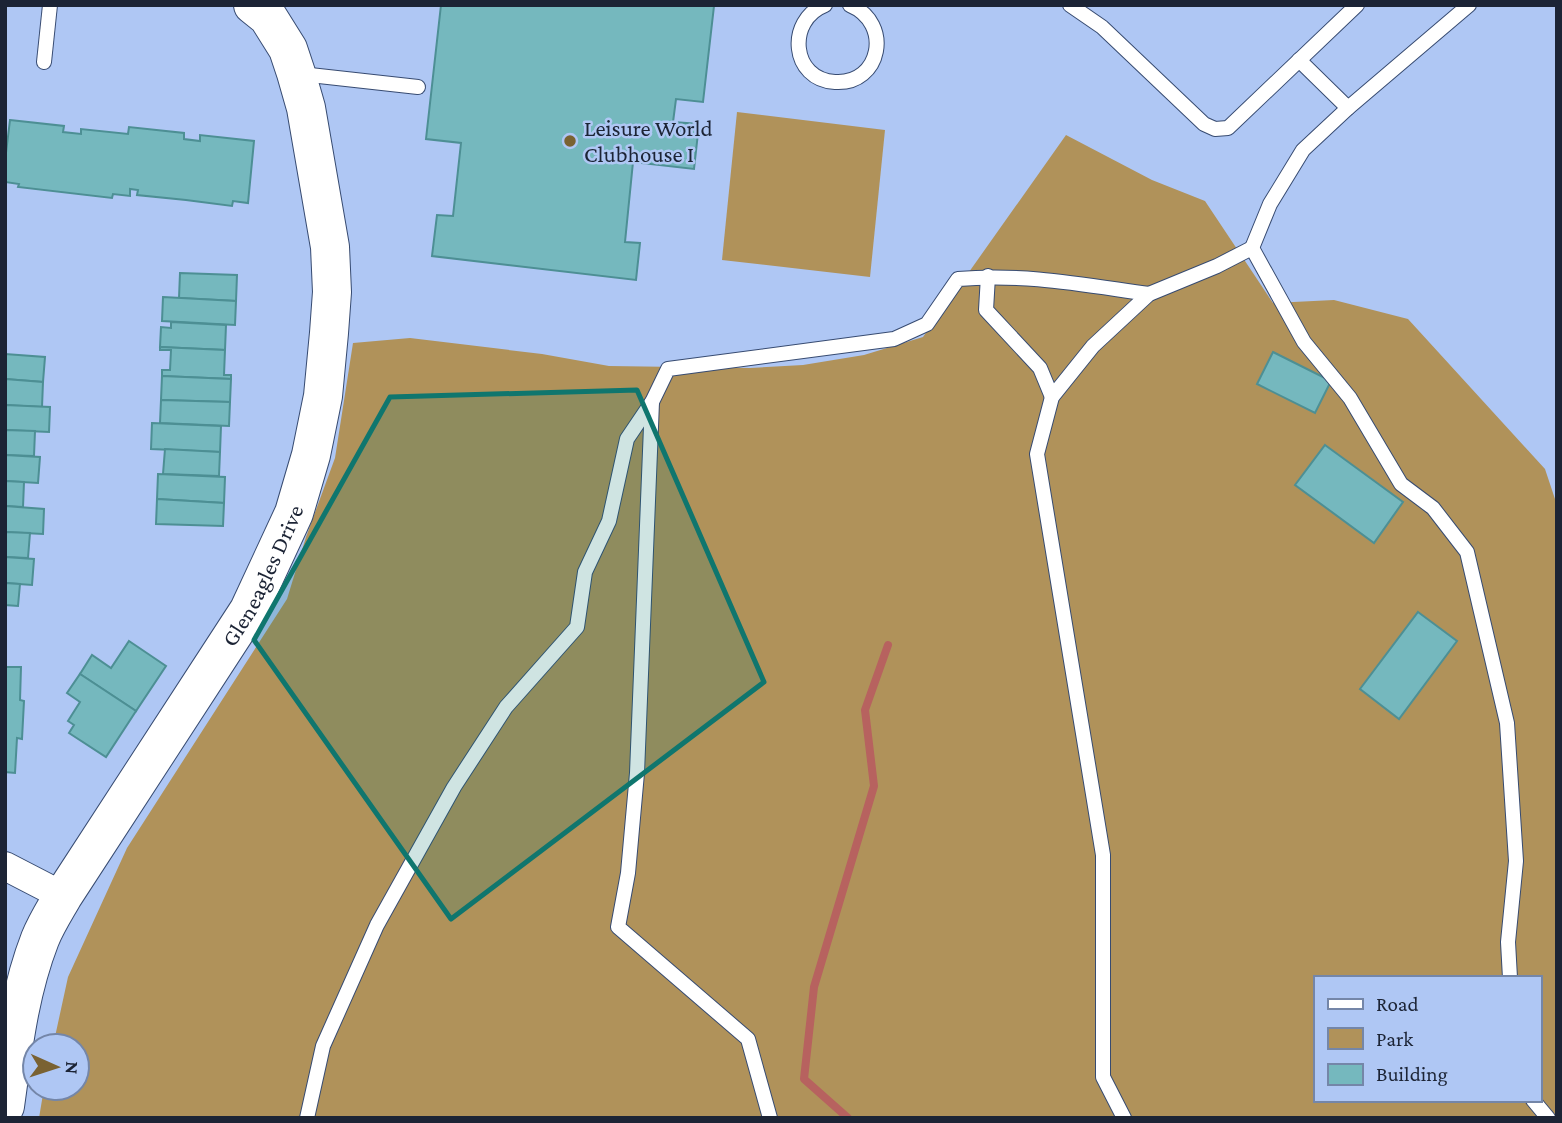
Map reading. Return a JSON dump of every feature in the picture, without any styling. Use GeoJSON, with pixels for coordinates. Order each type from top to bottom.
{"type":"FeatureCollection","features":[{"type":"Feature","properties":{"kind":"street","name":"Gleneagles Drive"},"geometry":{"type":"LineString","coordinates":[[5,1106],[24,985],[41,937],[63,895],[249,610],[294,513],[311,455],[323,396],[332,292],[328,235],[306,108],[296,73],[288,49],[268,17],[253,5]]}},
{"type":"Feature","properties":{"kind":"street"},"geometry":{"type":"LineString","coordinates":[[5,866],[63,895]]}},
{"type":"Feature","properties":{"kind":"lane"},"geometry":{"type":"LineString","coordinates":[[44,62],[50,5]]}},
{"type":"Feature","properties":{"kind":"lane"},"geometry":{"type":"LineString","coordinates":[[825,5],[812,12],[803,22],[798,46],[808,70],[819,78],[832,82],[845,82],[858,77],[868,68],[875,56],[877,43],[870,11],[850,5]]}},
{"type":"Feature","properties":{"kind":"lane"},"geometry":{"type":"LineString","coordinates":[[1070,5],[1102,27],[1204,124],[1215,129],[1228,128],[1357,5]]}},
{"type":"Feature","properties":{"kind":"lane"},"geometry":{"type":"LineString","coordinates":[[1124,1118],[1103,1077],[1103,855],[1037,454],[1052,397],[1093,346],[1149,294],[1217,266],[1252,248],[1270,204],[1303,150],[1469,5]]}},
{"type":"Feature","properties":{"kind":"lane"},"geometry":{"type":"LineString","coordinates":[[1299,60],[1348,108]]}},
{"type":"Feature","properties":{"kind":"lane"},"geometry":{"type":"LineString","coordinates":[[296,73],[418,87]]}},
{"type":"Feature","properties":{"kind":"lane"},"geometry":{"type":"LineString","coordinates":[[1252,248],[1304,342],[1350,398],[1401,484],[1433,509],[1467,552],[1507,723],[1516,861],[1508,942],[1510,976]]}},
{"type":"Feature","properties":{"kind":"lane"},"geometry":{"type":"LineString","coordinates":[[307,1118],[323,1046],[377,925],[454,787],[506,707],[577,627],[585,572],[609,520],[627,439],[652,402],[668,369],[894,339],[927,324],[958,279],[988,276],[1038,278],[1149,294]]}},
{"type":"Feature","properties":{"kind":"lane"},"geometry":{"type":"LineString","coordinates":[[988,276],[986,310],[1040,368],[1052,397]]}},
{"type":"Feature","properties":{"kind":"lane"},"geometry":{"type":"LineString","coordinates":[[652,402],[637,773],[628,873],[618,927],[748,1040],[770,1118]]}},
{"type":"Feature","properties":{"kind":"lane"},"geometry":{"type":"LineString","coordinates":[[1535,1102],[1549,1118]]}},
{"type":"Feature","properties":{"kind":"highlighted area"},"geometry":{"type":"Polygon","coordinates":[[[637,390],[764,682],[451,919],[254,640],[390,397],[637,390]]]}},
{"type":"Feature","properties":{"kind":"green space"},"geometry":{"type":"Polygon","coordinates":[[[737,112],[885,130],[870,277],[722,260],[737,112]]]}},
{"type":"Feature","properties":{"kind":"green space"},"geometry":{"type":"Polygon","coordinates":[[[1066,135],[1152,180],[1205,201],[1273,303],[1334,300],[1408,319],[1545,469],[1557,505],[1557,1118],[39,1118],[42,1102],[91,1102],[91,1032],[56,1032],[68,977],[127,848],[287,599],[335,458],[353,343],[410,338],[542,354],[609,366],[750,368],[803,365],[864,355],[923,337],[1066,135]]]}},
{"type":"Feature","properties":{"kind":"building","name":"Leisure World Clubhouse I"},"geometry":{"type":"Polygon","coordinates":[[[441,5],[714,6],[703,102],[676,99],[673,122],[699,124],[694,169],[633,162],[625,242],[640,243],[636,280],[432,256],[437,215],[453,216],[461,143],[426,139],[441,5]]]}},
{"type":"Feature","properties":{"kind":"building"},"geometry":{"type":"Polygon","coordinates":[[[10,120],[64,126],[63,132],[81,134],[81,129],[128,134],[129,127],[184,133],[184,139],[200,141],[200,135],[254,141],[248,203],[233,201],[232,206],[137,195],[138,190],[130,189],[130,196],[113,194],[112,198],[18,187],[19,184],[5,182],[10,120]]]}},
{"type":"Feature","properties":{"kind":"building"},"geometry":{"type":"Polygon","coordinates":[[[180,273],[237,275],[236,301],[179,298],[180,273]]]}},
{"type":"Feature","properties":{"kind":"building"},"geometry":{"type":"Polygon","coordinates":[[[163,297],[236,301],[235,325],[162,321],[163,297]]]}},
{"type":"Feature","properties":{"kind":"building"},"geometry":{"type":"Polygon","coordinates":[[[171,322],[226,325],[225,350],[160,347],[161,327],[171,328],[171,322]]]}},
{"type":"Feature","properties":{"kind":"building"},"geometry":{"type":"Polygon","coordinates":[[[160,347],[225,350],[224,375],[231,375],[231,379],[162,376],[162,370],[170,370],[171,350],[160,350],[160,347]]]}},
{"type":"Feature","properties":{"kind":"building"},"geometry":{"type":"Polygon","coordinates":[[[1273,352],[1331,381],[1315,413],[1257,384],[1273,352]]]}},
{"type":"Feature","properties":{"kind":"building"},"geometry":{"type":"Polygon","coordinates":[[[5,354],[45,357],[43,382],[5,379],[5,354]]]}},
{"type":"Feature","properties":{"kind":"building"},"geometry":{"type":"Polygon","coordinates":[[[162,376],[231,379],[230,402],[161,400],[162,376]]]}},
{"type":"Feature","properties":{"kind":"building"},"geometry":{"type":"Polygon","coordinates":[[[5,379],[43,382],[42,407],[5,405],[5,379]]]}},
{"type":"Feature","properties":{"kind":"building"},"geometry":{"type":"Polygon","coordinates":[[[161,400],[230,402],[229,426],[160,423],[161,400]]]}},
{"type":"Feature","properties":{"kind":"building"},"geometry":{"type":"Polygon","coordinates":[[[5,405],[50,407],[49,432],[5,430],[5,405]]]}},
{"type":"Feature","properties":{"kind":"building"},"geometry":{"type":"Polygon","coordinates":[[[152,423],[221,426],[220,452],[151,449],[152,423]]]}},
{"type":"Feature","properties":{"kind":"building"},"geometry":{"type":"Polygon","coordinates":[[[5,430],[35,431],[34,456],[5,455],[5,430]]]}},
{"type":"Feature","properties":{"kind":"building"},"geometry":{"type":"Polygon","coordinates":[[[1325,445],[1403,502],[1374,543],[1295,485],[1325,445]]]}},
{"type":"Feature","properties":{"kind":"building"},"geometry":{"type":"Polygon","coordinates":[[[165,449],[220,452],[219,476],[163,474],[165,449]]]}},
{"type":"Feature","properties":{"kind":"building"},"geometry":{"type":"Polygon","coordinates":[[[5,455],[40,457],[38,483],[5,481],[5,455]]]}},
{"type":"Feature","properties":{"kind":"building"},"geometry":{"type":"Polygon","coordinates":[[[158,474],[225,477],[224,503],[157,499],[158,474]]]}},
{"type":"Feature","properties":{"kind":"building"},"geometry":{"type":"Polygon","coordinates":[[[5,481],[24,482],[23,507],[5,506],[5,481]]]}},
{"type":"Feature","properties":{"kind":"building"},"geometry":{"type":"Polygon","coordinates":[[[157,499],[224,503],[223,526],[156,524],[157,499]]]}},
{"type":"Feature","properties":{"kind":"building"},"geometry":{"type":"Polygon","coordinates":[[[5,506],[44,509],[43,534],[5,532],[5,506]]]}},
{"type":"Feature","properties":{"kind":"building"},"geometry":{"type":"Polygon","coordinates":[[[5,532],[30,533],[28,558],[5,557],[5,532]]]}},
{"type":"Feature","properties":{"kind":"building"},"geometry":{"type":"Polygon","coordinates":[[[5,557],[34,559],[32,585],[5,583],[5,557]]]}},
{"type":"Feature","properties":{"kind":"building"},"geometry":{"type":"Polygon","coordinates":[[[5,583],[20,584],[18,606],[5,605],[5,583]]]}},
{"type":"Feature","properties":{"kind":"building"},"geometry":{"type":"Polygon","coordinates":[[[1418,612],[1457,641],[1399,719],[1360,689],[1418,612]]]}},
{"type":"Feature","properties":{"kind":"building"},"geometry":{"type":"Polygon","coordinates":[[[129,641],[166,666],[136,711],[80,674],[92,655],[111,668],[129,641]]]}},
{"type":"Feature","properties":{"kind":"building"},"geometry":{"type":"Polygon","coordinates":[[[5,667],[21,667],[20,700],[24,701],[22,739],[17,738],[15,773],[5,772],[5,667]]]}},
{"type":"Feature","properties":{"kind":"building"},"geometry":{"type":"Polygon","coordinates":[[[80,674],[136,711],[106,757],[69,733],[74,725],[68,721],[80,702],[67,693],[80,674]]]}},
{"type":"Feature","properties":{"kind":"waterway"},"geometry":{"type":"LineString","coordinates":[[848,1118],[804,1079],[814,987],[874,786],[865,710],[888,645]]}},
{"type":"Feature","properties":{"kind":"place","name":"Leisure World Clubhouse I"},"geometry":{"type":"Point","coordinates":[570,141]}}]}
